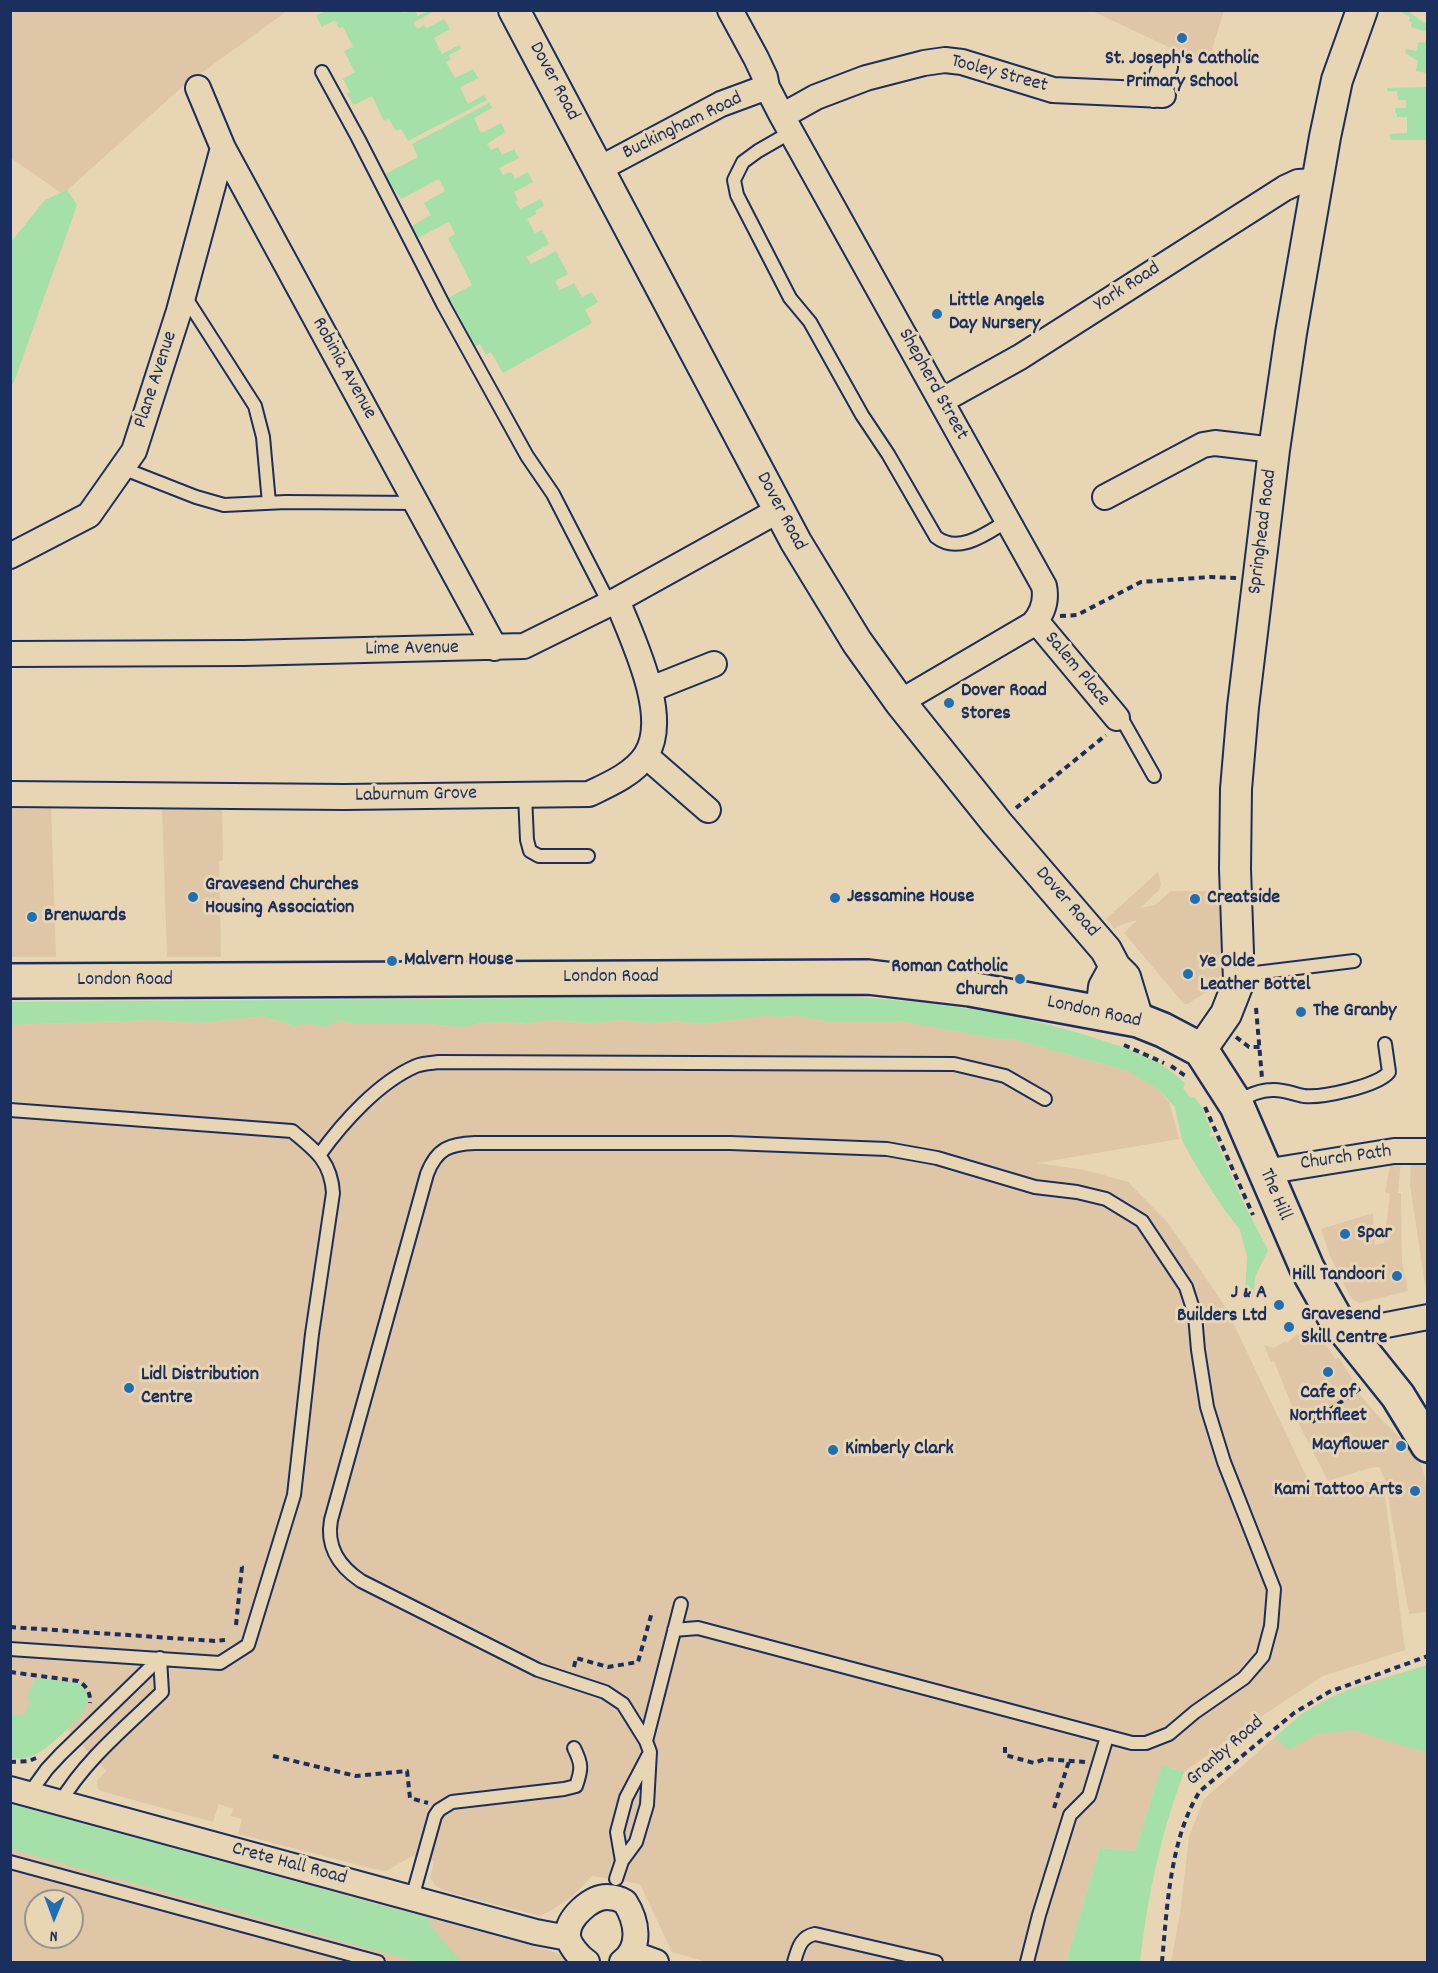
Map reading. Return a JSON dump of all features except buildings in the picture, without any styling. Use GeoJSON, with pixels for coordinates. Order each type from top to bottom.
{"type":"FeatureCollection","features":[{"type":"Feature","properties":{"kind":"main road","name":"London Road"},"geometry":{"type":"LineString","coordinates":[[10,981],[848,977],[891,979],[939,985],[1138,1020],[1163,1030],[1200,1050]]}},
{"type":"Feature","properties":{"kind":"main road","name":"The Hill"},"geometry":{"type":"LineString","coordinates":[[1200,1050],[1249,1096],[1264,1172],[1307,1268],[1334,1316],[1425,1432]]}},
{"type":"Feature","properties":{"kind":"street","name":"Dover Road"},"geometry":{"type":"LineString","coordinates":[[514,10],[779,510],[835,609],[900,702],[997,823],[1109,953],[1115,967],[1125,977],[1138,1020]]}},
{"type":"Feature","properties":{"kind":"street","name":"Shepherd Street"},"geometry":{"type":"LineString","coordinates":[[730,10],[787,124],[1043,583],[1045,601],[1037,619]]}},
{"type":"Feature","properties":{"kind":"street","name":"Springhead Road"},"geometry":{"type":"LineString","coordinates":[[1200,1050],[1229,1009],[1239,984],[1246,974],[1234,868],[1236,789],[1243,707],[1274,450],[1291,333],[1337,80],[1362,10]]}},
{"type":"Feature","properties":{"kind":"street","name":"Tooley Street"},"geometry":{"type":"LineString","coordinates":[[787,124],[816,97],[887,72],[945,60],[962,62],[1053,90],[1158,95],[1165,67]]}},
{"type":"Feature","properties":{"kind":"street","name":"Buckingham Road"},"geometry":{"type":"LineString","coordinates":[[599,169],[711,109],[767,87]]}},
{"type":"Feature","properties":{"kind":"street","name":"Robinia Avenue"},"geometry":{"type":"LineString","coordinates":[[198,88],[223,148],[495,648]]}},
{"type":"Feature","properties":{"kind":"street","name":"Plane Avenue"},"geometry":{"type":"LineString","coordinates":[[10,556],[89,515],[134,451],[184,294],[223,148]]}},
{"type":"Feature","properties":{"kind":"street","name":"York Road"},"geometry":{"type":"LineString","coordinates":[[941,401],[1020,357],[1285,188],[1298,182],[1317,181]]}},
{"type":"Feature","properties":{"kind":"street"},"geometry":{"type":"LineString","coordinates":[[1105,497],[1203,445],[1215,443],[1274,450]]}},
{"type":"Feature","properties":{"kind":"street","name":"Lime Avenue"},"geometry":{"type":"LineString","coordinates":[[10,654],[244,653],[524,646],[613,602],[779,510]]}},
{"type":"Feature","properties":{"kind":"street"},"geometry":{"type":"LineString","coordinates":[[613,602],[651,689],[654,733],[646,756],[708,810]]}},
{"type":"Feature","properties":{"kind":"street"},"geometry":{"type":"LineString","coordinates":[[900,702],[1028,628],[1037,619]]}},
{"type":"Feature","properties":{"kind":"street","name":"Salem Place"},"geometry":{"type":"LineString","coordinates":[[1037,619],[1117,718]]}},
{"type":"Feature","properties":{"kind":"street"},"geometry":{"type":"LineString","coordinates":[[651,689],[714,664]]}},
{"type":"Feature","properties":{"kind":"street","name":"Laburnum Grove"},"geometry":{"type":"LineString","coordinates":[[10,794],[344,797],[589,794],[621,778],[646,756]]}},
{"type":"Feature","properties":{"kind":"street"},"geometry":{"type":"LineString","coordinates":[[1101,1013],[1104,987],[1115,967]]}},
{"type":"Feature","properties":{"kind":"street","name":"Church Path"},"geometry":{"type":"LineString","coordinates":[[1264,1172],[1394,1151],[1428,1151]]}},
{"type":"Feature","properties":{"kind":"street"},"geometry":{"type":"LineString","coordinates":[[1352,1338],[1373,1328],[1428,1317]]}},
{"type":"Feature","properties":{"kind":"street","name":"Crete Hall Road"},"geometry":{"type":"LineString","coordinates":[[20,1792],[536,1932],[568,1938]]}},
{"type":"Feature","properties":{"kind":"street"},"geometry":{"type":"LineString","coordinates":[[587,1962],[578,1954],[568,1938],[571,1920],[585,1907],[600,1898],[616,1879],[634,1919],[636,1929],[627,1958],[656,1962]]}},
{"type":"Feature","properties":{"kind":"lane"},"geometry":{"type":"LineString","coordinates":[[322,72],[444,306],[527,456],[554,494],[613,602]]}},
{"type":"Feature","properties":{"kind":"lane"},"geometry":{"type":"LineString","coordinates":[[787,124],[746,160],[738,170],[734,184],[742,206],[790,298],[810,322],[862,415],[888,454],[936,537],[948,543],[961,544],[1007,521]]}},
{"type":"Feature","properties":{"kind":"lane"},"geometry":{"type":"LineString","coordinates":[[184,294],[255,406],[263,437],[269,503]]}},
{"type":"Feature","properties":{"kind":"lane"},"geometry":{"type":"LineString","coordinates":[[122,468],[213,503],[236,505],[286,502],[417,503]]}},
{"type":"Feature","properties":{"kind":"lane"},"geometry":{"type":"LineString","coordinates":[[1117,718],[1123,721],[1154,776]]}},
{"type":"Feature","properties":{"kind":"lane"},"geometry":{"type":"LineString","coordinates":[[525,795],[526,840],[530,851],[539,856],[588,856]]}},
{"type":"Feature","properties":{"kind":"lane"},"geometry":{"type":"LineString","coordinates":[[1246,974],[1354,961]]}},
{"type":"Feature","properties":{"kind":"lane"},"geometry":{"type":"LineString","coordinates":[[1249,1096],[1280,1090],[1311,1096],[1340,1092],[1376,1081],[1389,1072],[1385,1044]]}},
{"type":"Feature","properties":{"kind":"lane"},"geometry":{"type":"LineString","coordinates":[[320,1154],[337,1130],[357,1109],[401,1074],[419,1065],[439,1062],[954,1064],[1005,1076],[1045,1099]]}},
{"type":"Feature","properties":{"kind":"lane"},"geometry":{"type":"LineString","coordinates":[[10,1110],[292,1131],[320,1154],[330,1172],[333,1196],[312,1334],[294,1495],[248,1645],[220,1663],[10,1649]]}},
{"type":"Feature","properties":{"kind":"lane"},"geometry":{"type":"LineString","coordinates":[[616,1879],[636,1842],[647,1804],[648,1746],[618,1698],[570,1679],[538,1670],[361,1581],[342,1565],[332,1547],[331,1520],[424,1182],[433,1160],[449,1146],[476,1143],[730,1143],[887,1149],[937,1158],[1035,1187],[1077,1192],[1106,1199],[1142,1221],[1186,1287],[1195,1315],[1206,1407],[1224,1462],[1274,1589],[1271,1626],[1263,1656],[1244,1677],[1169,1734],[1146,1743],[1132,1743],[698,1628],[674,1630]]}},
{"type":"Feature","properties":{"kind":"lane"},"geometry":{"type":"LineString","coordinates":[[616,1879],[617,1832],[626,1798],[648,1746],[681,1604]]}},
{"type":"Feature","properties":{"kind":"lane"},"geometry":{"type":"LineString","coordinates":[[20,1792],[47,1769],[160,1658]]}},
{"type":"Feature","properties":{"kind":"lane"},"geometry":{"type":"LineString","coordinates":[[60,1803],[70,1786],[88,1765],[162,1692],[160,1658]]}},
{"type":"Feature","properties":{"kind":"lane"},"geometry":{"type":"LineString","coordinates":[[1027,1962],[1070,1815],[1088,1798],[1107,1737]]}},
{"type":"Feature","properties":{"kind":"lane"},"geometry":{"type":"LineString","coordinates":[[412,1898],[439,1809],[452,1802],[576,1786],[581,1762],[574,1748]]}},
{"type":"Feature","properties":{"kind":"lane"},"geometry":{"type":"LineString","coordinates":[[10,1862],[378,1962]]}},
{"type":"Feature","properties":{"kind":"lane"},"geometry":{"type":"LineString","coordinates":[[794,1962],[798,1945],[807,1936],[815,1934],[936,1962]]}},
{"type":"Feature","properties":{"kind":"path"},"geometry":{"type":"LineString","coordinates":[[1037,619],[1077,615],[1141,582],[1210,577],[1242,578]]}},
{"type":"Feature","properties":{"kind":"path"},"geometry":{"type":"LineString","coordinates":[[997,823],[1116,726],[1117,718]]}},
{"type":"Feature","properties":{"kind":"path"},"geometry":{"type":"LineString","coordinates":[[1246,974],[1249,1096]]}},
{"type":"Feature","properties":{"kind":"path"},"geometry":{"type":"LineString","coordinates":[[1312,1422],[1362,1388],[1380,1372]]}},
{"type":"Feature","properties":{"kind":"path"},"geometry":{"type":"LineString","coordinates":[[234,1631],[242,1567],[239,1565]]}},
{"type":"Feature","properties":{"kind":"path"},"geometry":{"type":"LineString","coordinates":[[570,1679],[576,1658],[608,1667],[639,1662],[651,1612]]}},
{"type":"Feature","properties":{"kind":"path"},"geometry":{"type":"LineString","coordinates":[[10,1627],[215,1641],[229,1638]]}},
{"type":"Feature","properties":{"kind":"path","name":"Granby Road"},"geometry":{"type":"LineString","coordinates":[[1162,1962],[1168,1894],[1180,1838],[1191,1805],[1200,1791],[1294,1713],[1329,1692],[1428,1656]]}},
{"type":"Feature","properties":{"kind":"path"},"geometry":{"type":"LineString","coordinates":[[10,1672],[78,1681],[85,1685],[89,1692],[89,1709]]}},
{"type":"Feature","properties":{"kind":"path"},"geometry":{"type":"LineString","coordinates":[[1005,1747],[1005,1755],[1034,1763],[1045,1759],[1084,1762],[1101,1758]]}},
{"type":"Feature","properties":{"kind":"path"},"geometry":{"type":"LineString","coordinates":[[273,1756],[356,1776],[409,1769],[410,1798],[439,1809]]}},
{"type":"Feature","properties":{"kind":"path"},"geometry":{"type":"LineString","coordinates":[[1054,1808],[1069,1761]]}},
{"type":"Feature","properties":{"kind":"shaded area"},"geometry":{"type":"Polygon","coordinates":[[[10,11],[287,11],[182,87],[63,194],[11,158],[10,11]]]}},
{"type":"Feature","properties":{"kind":"shaded area","name":"St. Joseph's Catholic Primary School"},"geometry":{"type":"Polygon","coordinates":[[[1092,11],[1224,11],[1207,65],[1092,11]]]}},
{"type":"Feature","properties":{"kind":"shaded area"},"geometry":{"type":"Polygon","coordinates":[[[11,804],[51,805],[56,957],[11,957],[11,804]]]}},
{"type":"Feature","properties":{"kind":"shaded area"},"geometry":{"type":"Polygon","coordinates":[[[162,806],[222,806],[223,860],[219,861],[221,957],[167,957],[162,806]]]}},
{"type":"Feature","properties":{"kind":"shaded area"},"geometry":{"type":"Polygon","coordinates":[[[1158,872],[1161,884],[1159,890],[1140,908],[1155,905],[1171,891],[1223,891],[1224,970],[1207,992],[1187,1004],[1184,1004],[1124,933],[1137,920],[1115,929],[1106,919],[1158,872]]]}},
{"type":"Feature","properties":{"kind":"shaded area"},"geometry":{"type":"Polygon","coordinates":[[[263,1016],[294,1026],[310,1024],[324,1027],[340,1020],[353,1024],[429,1024],[463,1027],[481,1023],[528,1024],[548,1020],[595,1023],[621,1020],[649,1023],[680,1021],[698,1024],[766,1016],[797,1016],[826,1021],[899,1021],[998,1039],[1013,1039],[1128,1071],[1160,1091],[1169,1102],[1179,1139],[1037,1163],[1085,1170],[1128,1182],[1169,1224],[1226,1308],[1311,1486],[1383,1481],[1405,1650],[1323,1676],[1184,1772],[1162,1765],[1135,1851],[1100,1848],[1066,1962],[707,1962],[672,1952],[640,1884],[592,1876],[572,1897],[539,1916],[444,1891],[430,1878],[434,1861],[412,1856],[386,1871],[378,1870],[238,1834],[242,1819],[231,1816],[233,1809],[219,1804],[213,1822],[101,1791],[98,1789],[97,1781],[106,1771],[65,1727],[11,1755],[10,1025],[154,1020],[200,1023],[263,1016]]]}},
{"type":"Feature","properties":{"kind":"shaded area"},"geometry":{"type":"Polygon","coordinates":[[[1411,1159],[1427,1159],[1428,1284],[1425,1285],[1410,1185],[1411,1159]]]}},
{"type":"Feature","properties":{"kind":"shaded area"},"geometry":{"type":"Polygon","coordinates":[[[1401,1160],[1398,1193],[1401,1193],[1402,1261],[1408,1291],[1359,1303],[1351,1298],[1330,1256],[1321,1229],[1373,1213],[1375,1245],[1384,1243],[1390,1193],[1385,1192],[1391,1161],[1401,1160]]]}},
{"type":"Feature","properties":{"kind":"shaded area"},"geometry":{"type":"Polygon","coordinates":[[[1313,1324],[1335,1359],[1339,1358],[1356,1385],[1356,1390],[1379,1417],[1417,1454],[1425,1477],[1427,1497],[1427,1612],[1409,1614],[1385,1480],[1379,1467],[1328,1481],[1299,1424],[1274,1361],[1271,1362],[1264,1345],[1274,1348],[1285,1341],[1287,1343],[1297,1334],[1298,1336],[1307,1328],[1308,1330],[1308,1327],[1313,1324]]]}},
{"type":"Feature","properties":{"kind":"shaded area"},"geometry":{"type":"Polygon","coordinates":[[[1427,1665],[1427,1962],[1171,1962],[1180,1914],[1189,1837],[1204,1799],[1303,1713],[1357,1686],[1427,1665]]]}},
{"type":"Feature","properties":{"kind":"shaded area"},"geometry":{"type":"Polygon","coordinates":[[[10,1804],[551,1951],[561,1955],[568,1962],[11,1962],[10,1804]]]}},
{"type":"Feature","properties":{"kind":"green space"},"geometry":{"type":"Polygon","coordinates":[[[402,10],[403,13],[415,11],[418,16],[428,11],[435,11],[414,22],[417,29],[424,25],[427,28],[444,19],[450,29],[434,38],[442,54],[459,45],[461,49],[449,55],[451,59],[446,62],[455,78],[473,69],[478,78],[460,87],[468,104],[484,95],[487,100],[408,141],[401,129],[396,131],[389,119],[384,121],[372,96],[354,105],[347,94],[350,92],[343,79],[355,72],[344,51],[353,47],[343,27],[339,28],[335,20],[322,27],[316,15],[326,11],[402,10]]]}},
{"type":"Feature","properties":{"kind":"green space"},"geometry":{"type":"Polygon","coordinates":[[[1399,11],[1408,11],[1427,25],[1427,32],[1411,27],[1410,17],[1399,11]]]}},
{"type":"Feature","properties":{"kind":"green space"},"geometry":{"type":"Polygon","coordinates":[[[1427,32],[1427,73],[1416,71],[1418,61],[1405,53],[1406,49],[1416,51],[1419,42],[1425,43],[1427,32]]]}},
{"type":"Feature","properties":{"kind":"green space"},"geometry":{"type":"Polygon","coordinates":[[[1427,87],[1427,140],[1391,140],[1389,134],[1407,133],[1407,117],[1397,117],[1395,113],[1395,108],[1406,108],[1406,100],[1398,100],[1397,91],[1387,91],[1387,88],[1427,87]]]}},
{"type":"Feature","properties":{"kind":"green space"},"geometry":{"type":"Polygon","coordinates":[[[489,103],[492,108],[474,118],[481,133],[501,123],[505,132],[487,144],[491,150],[498,147],[502,155],[514,149],[519,158],[499,168],[503,175],[511,172],[515,179],[528,172],[533,182],[514,192],[518,200],[515,201],[520,209],[541,199],[544,206],[527,219],[535,233],[542,230],[549,244],[526,257],[531,264],[556,251],[568,274],[555,281],[560,290],[574,283],[582,297],[592,292],[598,302],[585,310],[592,323],[503,373],[491,352],[486,355],[480,344],[473,348],[446,299],[472,285],[448,238],[455,234],[449,222],[418,238],[412,226],[431,215],[424,203],[445,191],[439,179],[401,199],[384,175],[418,157],[412,144],[489,103]]]}},
{"type":"Feature","properties":{"kind":"green space"},"geometry":{"type":"Polygon","coordinates":[[[67,190],[77,205],[11,387],[11,242],[45,200],[67,190]]]}},
{"type":"Feature","properties":{"kind":"green space"},"geometry":{"type":"Polygon","coordinates":[[[831,996],[933,1004],[1035,1021],[1101,1040],[1141,1054],[1164,1066],[1185,1083],[1183,1088],[1190,1098],[1194,1097],[1202,1107],[1212,1133],[1209,1134],[1210,1137],[1214,1136],[1242,1200],[1268,1250],[1255,1277],[1254,1294],[1245,1296],[1247,1256],[1240,1230],[1192,1159],[1182,1140],[1175,1107],[1160,1091],[1128,1071],[1013,1039],[998,1039],[899,1021],[826,1021],[797,1016],[766,1016],[698,1024],[680,1021],[649,1023],[621,1020],[595,1023],[548,1020],[528,1024],[481,1023],[463,1027],[429,1024],[353,1024],[340,1020],[324,1027],[310,1024],[294,1026],[263,1016],[200,1023],[154,1020],[10,1025],[11,1002],[831,996]]]}},
{"type":"Feature","properties":{"kind":"green space"},"geometry":{"type":"Polygon","coordinates":[[[1427,1665],[1427,1753],[1354,1730],[1317,1734],[1290,1749],[1275,1737],[1303,1713],[1340,1693],[1427,1665]]]}},
{"type":"Feature","properties":{"kind":"green space"},"geometry":{"type":"Polygon","coordinates":[[[36,1678],[79,1683],[87,1695],[86,1707],[81,1716],[40,1752],[21,1759],[11,1758],[11,1714],[25,1715],[27,1706],[31,1706],[31,1701],[27,1700],[36,1678]]]}},
{"type":"Feature","properties":{"kind":"green space"},"geometry":{"type":"Polygon","coordinates":[[[1162,1765],[1184,1772],[1168,1818],[1156,1865],[1140,1962],[1066,1962],[1100,1848],[1135,1851],[1162,1765]]]}},
{"type":"Feature","properties":{"kind":"green space"},"geometry":{"type":"Polygon","coordinates":[[[11,1804],[431,1919],[429,1924],[461,1962],[417,1962],[11,1849],[11,1804]]]}},
{"type":"Feature","properties":{"kind":"place","name":"St. Joseph's Catholic Primary School"},"geometry":{"type":"Point","coordinates":[1182,38]}},
{"type":"Feature","properties":{"kind":"place","name":"Little Angels Day Nursery"},"geometry":{"type":"Point","coordinates":[937,314]}},
{"type":"Feature","properties":{"kind":"place","name":"Dover Road Stores"},"geometry":{"type":"Point","coordinates":[949,703]}},
{"type":"Feature","properties":{"kind":"place","name":"Gravesend Churches Housing Association"},"geometry":{"type":"Point","coordinates":[193,897]}},
{"type":"Feature","properties":{"kind":"place","name":"Jessamine House"},"geometry":{"type":"Point","coordinates":[835,898]}},
{"type":"Feature","properties":{"kind":"place","name":"Creatside"},"geometry":{"type":"Point","coordinates":[1195,899]}},
{"type":"Feature","properties":{"kind":"place","name":"Brenwards"},"geometry":{"type":"Point","coordinates":[32,917]}},
{"type":"Feature","properties":{"kind":"place","name":"Malvern House"},"geometry":{"type":"Point","coordinates":[392,961]}},
{"type":"Feature","properties":{"kind":"place","name":"Ye Olde Leather Bottel"},"geometry":{"type":"Point","coordinates":[1188,974]}},
{"type":"Feature","properties":{"kind":"place","name":"Roman Catholic Church"},"geometry":{"type":"Point","coordinates":[1020,979]}},
{"type":"Feature","properties":{"kind":"place","name":"The Granby"},"geometry":{"type":"Point","coordinates":[1301,1012]}},
{"type":"Feature","properties":{"kind":"place","name":"Spar"},"geometry":{"type":"Point","coordinates":[1345,1234]}},
{"type":"Feature","properties":{"kind":"place","name":"Hill Tandoori"},"geometry":{"type":"Point","coordinates":[1397,1276]}},
{"type":"Feature","properties":{"kind":"place","name":"J & A Builders Ltd"},"geometry":{"type":"Point","coordinates":[1279,1305]}},
{"type":"Feature","properties":{"kind":"place","name":"Gravesend Skill Centre"},"geometry":{"type":"Point","coordinates":[1289,1327]}},
{"type":"Feature","properties":{"kind":"place","name":"Cafe of Northfleet"},"geometry":{"type":"Point","coordinates":[1328,1372]}},
{"type":"Feature","properties":{"kind":"place","name":"Lidl Distribution Centre"},"geometry":{"type":"Point","coordinates":[129,1388]}},
{"type":"Feature","properties":{"kind":"place","name":"Mayflower"},"geometry":{"type":"Point","coordinates":[1401,1446]}},
{"type":"Feature","properties":{"kind":"place","name":"Kimberly Clark"},"geometry":{"type":"Point","coordinates":[833,1450]}},
{"type":"Feature","properties":{"kind":"place","name":"Kami Tattoo Arts"},"geometry":{"type":"Point","coordinates":[1415,1491]}}]}
